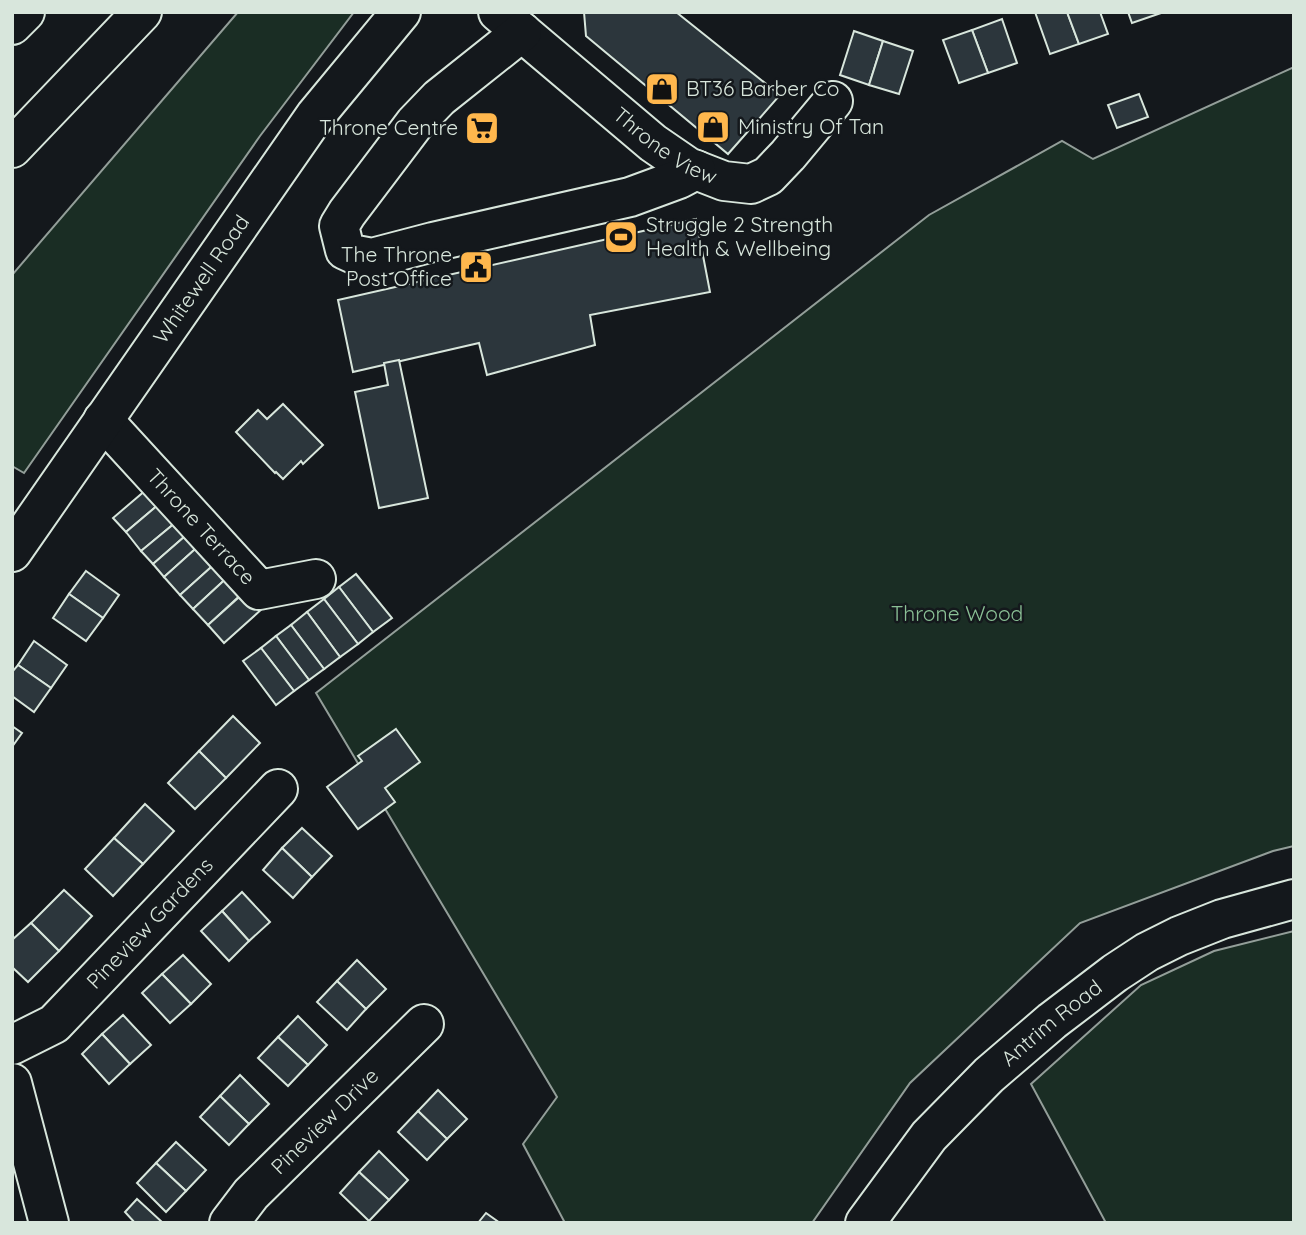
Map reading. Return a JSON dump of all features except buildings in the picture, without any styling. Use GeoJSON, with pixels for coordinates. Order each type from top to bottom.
{"type":"FeatureCollection","features":[{"type":"Feature","properties":{"kind":"main road"},"geometry":{"type":"LineString","coordinates":[[12,25],[25,12]]}},
{"type":"Feature","properties":{"kind":"main road"},"geometry":{"type":"LineString","coordinates":[[12,148],[142,12]]}},
{"type":"Feature","properties":{"kind":"main road","name":"Whitewell Road"},"geometry":{"type":"LineString","coordinates":[[12,552],[315,116],[401,12]]}},
{"type":"Feature","properties":{"kind":"main road"},"geometry":{"type":"LineString","coordinates":[[510,22],[415,123],[347,212],[339,226],[345,250],[356,256],[372,258],[630,197],[696,170]]}},
{"type":"Feature","properties":{"kind":"main road","name":"Throne View"},"geometry":{"type":"LineString","coordinates":[[510,22],[653,143],[688,167],[724,181],[751,184],[768,176],[833,101]]}},
{"type":"Feature","properties":{"kind":"main road","name":"Throne Terrace"},"geometry":{"type":"LineString","coordinates":[[103,420],[259,590],[316,579]]}},
{"type":"Feature","properties":{"kind":"main road","name":"Pineview Gardens"},"geometry":{"type":"LineString","coordinates":[[12,1045],[54,1024],[278,789]]}},
{"type":"Feature","properties":{"kind":"main road","name":"Antrim Road"},"geometry":{"type":"LineString","coordinates":[[865,1223],[929,1136],[989,1075],[1115,972],[1179,936],[1222,919],[1294,899]]}},
{"type":"Feature","properties":{"kind":"main road","name":"Pineview Drive"},"geometry":{"type":"LineString","coordinates":[[229,1223],[251,1194],[424,1024]]}},
{"type":"Feature","properties":{"kind":"main road"},"geometry":{"type":"LineString","coordinates":[[12,1083],[49,1223]]}},
{"type":"Feature","properties":{"kind":"green space"},"geometry":{"type":"Polygon","coordinates":[[[238,12],[354,12],[260,136],[24,473],[12,466],[12,275],[238,12]]]}},
{"type":"Feature","properties":{"kind":"green space","name":"Throne Wood"},"geometry":{"type":"Polygon","coordinates":[[[1294,67],[1294,846],[1273,851],[1080,923],[910,1083],[812,1223],[565,1223],[523,1144],[557,1097],[316,693],[929,215],[1062,141],[1093,159],[1294,67]]]}},
{"type":"Feature","properties":{"kind":"green space"},"geometry":{"type":"Polygon","coordinates":[[[1294,931],[1294,1223],[1106,1223],[1031,1084],[1141,985],[1214,951],[1294,931]]]}},
{"type":"Feature","properties":{"kind":"place","name":"BT36 Barber Co"},"geometry":{"type":"Point","coordinates":[662,89]}},
{"type":"Feature","properties":{"kind":"place","name":"Ministry Of Tan"},"geometry":{"type":"Point","coordinates":[713,127]}},
{"type":"Feature","properties":{"kind":"place","name":"Throne Centre"},"geometry":{"type":"Point","coordinates":[482,128]}},
{"type":"Feature","properties":{"kind":"place","name":"Struggle 2 Strength Health & Wellbeing"},"geometry":{"type":"Point","coordinates":[621,237]}},
{"type":"Feature","properties":{"kind":"place","name":"The Throne Post Office"},"geometry":{"type":"Point","coordinates":[476,267]}}]}
